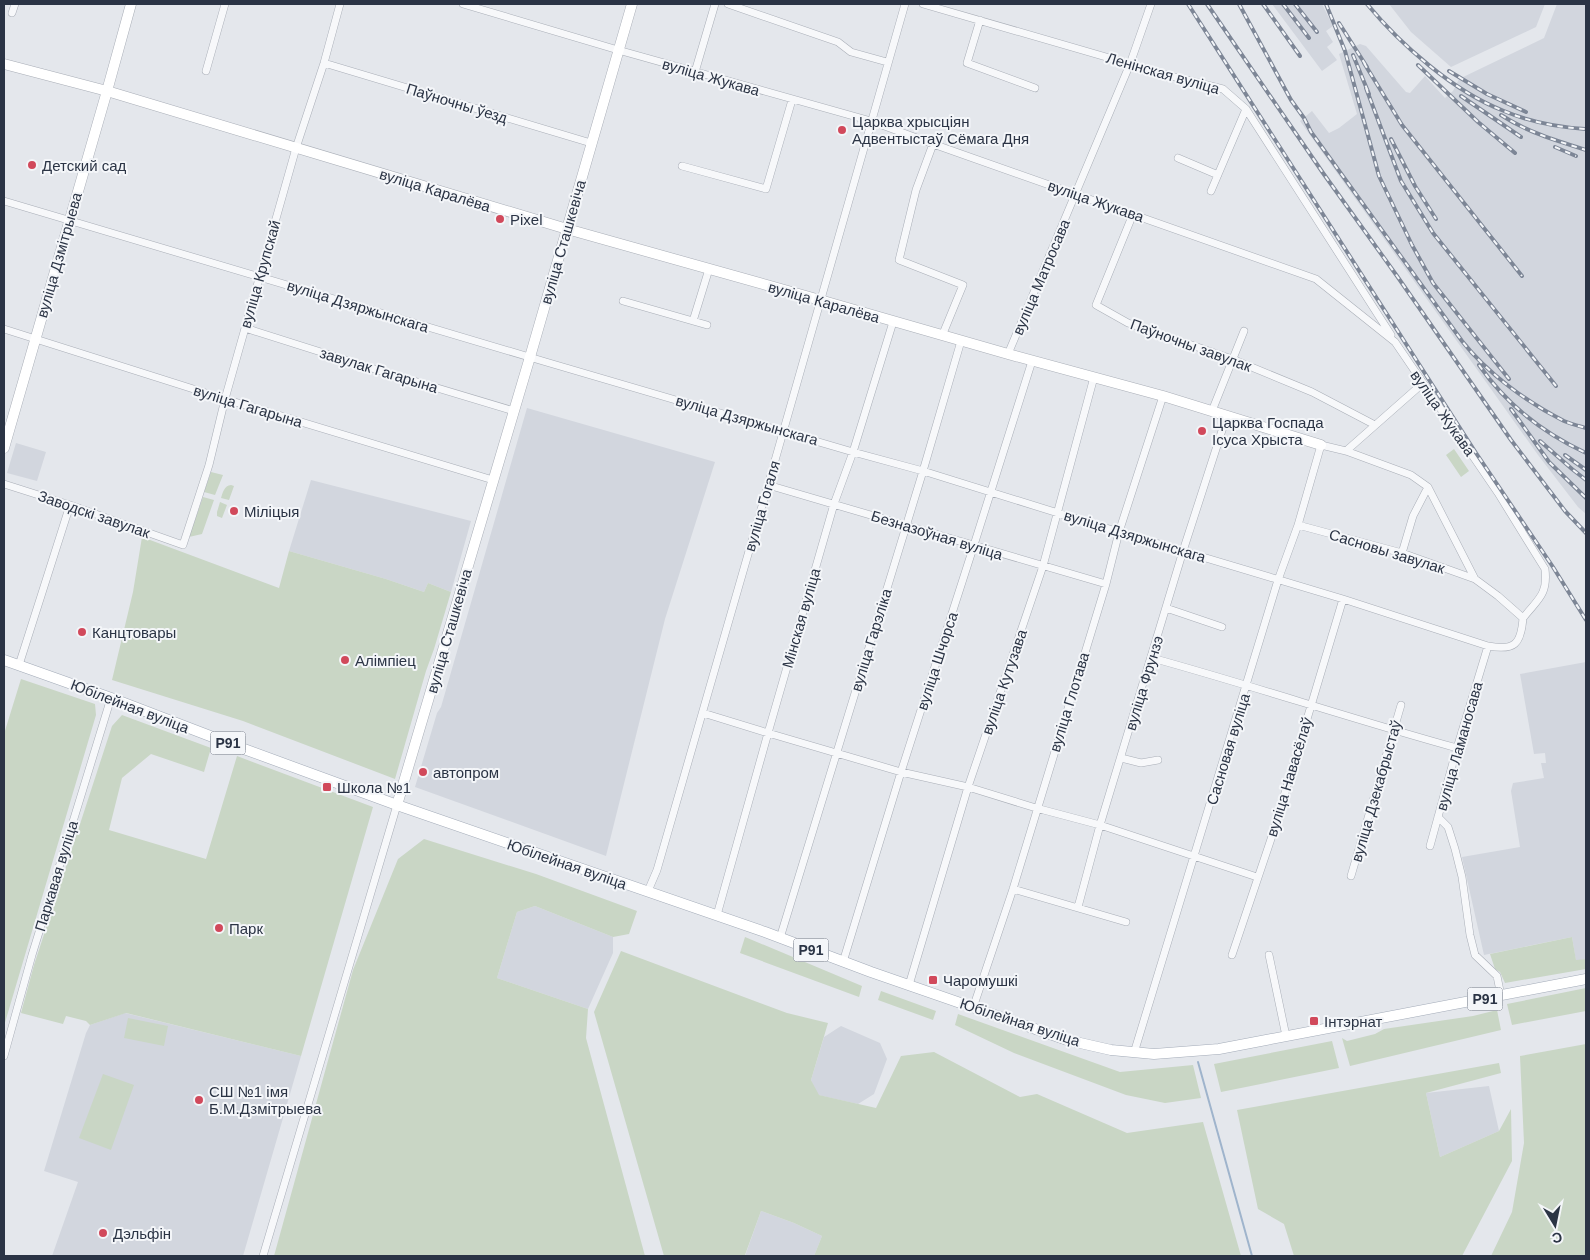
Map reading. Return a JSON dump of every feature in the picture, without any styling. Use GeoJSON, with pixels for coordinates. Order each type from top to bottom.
{"type":"FeatureCollection","features":[{"type":"Feature","properties":{"kind":"main road","name":"вуліца Дзмітрыева"},"geometry":{"type":"LineString","coordinates":[[4,448],[107,91],[130,4]]}},
{"type":"Feature","properties":{"kind":"main road","name":"вуліца Сташкевіча"},"geometry":{"type":"LineString","coordinates":[[397,805],[445,647],[632,4]]}},
{"type":"Feature","properties":{"kind":"main road","name":"вуліца Каралёва"},"geometry":{"type":"LineString","coordinates":[[4,64],[107,91],[567,229],[942,336],[1163,396],[1321,445]]}},
{"type":"Feature","properties":{"kind":"main road","name":"Юбілейная вуліца"},"geometry":{"type":"LineString","coordinates":[[4,660],[397,805],[780,938],[973,1008],[1067,1040],[1134,1053]]}},
{"type":"Feature","properties":{"kind":"main road","name":"Р91"},"geometry":{"type":"LineString","coordinates":[[1134,1053],[1154,1054],[1220,1048],[1586,979]]}},
{"type":"Feature","properties":{"kind":"street"},"geometry":{"type":"LineString","coordinates":[[12,13],[15,4]]}},
{"type":"Feature","properties":{"kind":"street"},"geometry":{"type":"LineString","coordinates":[[206,70],[225,4]]}},
{"type":"Feature","properties":{"kind":"street","name":"вуліца Крупскай"},"geometry":{"type":"LineString","coordinates":[[183,545],[209,465],[225,399],[296,148],[324,62],[340,4]]}},
{"type":"Feature","properties":{"kind":"street","name":"вуліца Жукава"},"geometry":{"type":"LineString","coordinates":[[463,4],[792,100],[871,121],[1316,279],[1395,342],[1498,493],[1545,569],[1547,583],[1543,594],[1523,618]]}},
{"type":"Feature","properties":{"kind":"street"},"geometry":{"type":"LineString","coordinates":[[695,72],[715,4]]}},
{"type":"Feature","properties":{"kind":"street"},"geometry":{"type":"LineString","coordinates":[[728,4],[838,42],[851,52],[887,62]]}},
{"type":"Feature","properties":{"kind":"street","name":"вуліца Гогаля"},"geometry":{"type":"LineString","coordinates":[[648,892],[657,870],[703,713],[905,4]]}},
{"type":"Feature","properties":{"kind":"street","name":"Ленінская вуліца"},"geometry":{"type":"LineString","coordinates":[[923,4],[1175,77],[1223,89],[1246,109],[1395,342]]}},
{"type":"Feature","properties":{"kind":"street","name":"вуліца Матросава"},"geometry":{"type":"LineString","coordinates":[[1008,354],[1130,64],[1151,4]]}},
{"type":"Feature","properties":{"kind":"street"},"geometry":{"type":"LineString","coordinates":[[980,20],[967,63],[1035,88]]}},
{"type":"Feature","properties":{"kind":"street","name":"Паўночны ўезд"},"geometry":{"type":"LineString","coordinates":[[324,62],[591,143]]}},
{"type":"Feature","properties":{"kind":"street"},"geometry":{"type":"LineString","coordinates":[[682,166],[766,189],[792,100]]}},
{"type":"Feature","properties":{"kind":"street"},"geometry":{"type":"LineString","coordinates":[[1211,191],[1246,109]]}},
{"type":"Feature","properties":{"kind":"street"},"geometry":{"type":"LineString","coordinates":[[933,144],[916,190],[899,260],[963,285],[942,336]]}},
{"type":"Feature","properties":{"kind":"street"},"geometry":{"type":"LineString","coordinates":[[1178,158],[1218,175]]}},
{"type":"Feature","properties":{"kind":"street","name":"вуліца Дзяржынскага"},"geometry":{"type":"LineString","coordinates":[[4,200],[530,357],[924,471],[1343,599],[1488,646]]}},
{"type":"Feature","properties":{"kind":"street","name":"Паўночны завулак"},"geometry":{"type":"LineString","coordinates":[[1133,214],[1096,305],[1128,323],[1232,359],[1312,392],[1375,425]]}},
{"type":"Feature","properties":{"kind":"street"},"geometry":{"type":"LineString","coordinates":[[694,321],[709,269]]}},
{"type":"Feature","properties":{"kind":"street"},"geometry":{"type":"LineString","coordinates":[[623,301],[707,325]]}},
{"type":"Feature","properties":{"kind":"street","name":"Мінская вуліца"},"geometry":{"type":"LineString","coordinates":[[717,916],[834,504],[853,452],[893,322]]}},
{"type":"Feature","properties":{"kind":"street","name":"завулак Гагарына"},"geometry":{"type":"LineString","coordinates":[[245,328],[514,411]]}},
{"type":"Feature","properties":{"kind":"street","name":"вуліца Гагарына"},"geometry":{"type":"LineString","coordinates":[[4,329],[225,399],[493,480]]}},
{"type":"Feature","properties":{"kind":"street"},"geometry":{"type":"LineString","coordinates":[[1212,411],[1244,330]]}},
{"type":"Feature","properties":{"kind":"street","name":"вуліца Гарэліка"},"geometry":{"type":"LineString","coordinates":[[780,938],[924,471],[961,341]]}},
{"type":"Feature","properties":{"kind":"street","name":"вуліца Шчорса"},"geometry":{"type":"LineString","coordinates":[[843,962],[901,772],[1032,361]]}},
{"type":"Feature","properties":{"kind":"street","name":"вуліца Кутузава"},"geometry":{"type":"LineString","coordinates":[[910,985],[968,787],[1043,566],[1094,378]]}},
{"type":"Feature","properties":{"kind":"street"},"geometry":{"type":"LineString","coordinates":[[1346,451],[1422,384]]}},
{"type":"Feature","properties":{"kind":"street","name":"вуліца Глотава"},"geometry":{"type":"LineString","coordinates":[[973,1008],[1013,889],[1036,808],[1106,584],[1119,532],[1163,396]]}},
{"type":"Feature","properties":{"kind":"street","name":"вуліца Фрунзэ"},"geometry":{"type":"LineString","coordinates":[[1078,907],[1100,825],[1183,551],[1227,415]]}},
{"type":"Feature","properties":{"kind":"street","name":"вуліца Каралёва"},"geometry":{"type":"LineString","coordinates":[[1321,445],[1346,451],[1411,475],[1428,488],[1475,579],[1523,618]]}},
{"type":"Feature","properties":{"kind":"street","name":"Сасновая вуліца"},"geometry":{"type":"LineString","coordinates":[[1134,1053],[1278,580],[1298,525],[1321,445]]}},
{"type":"Feature","properties":{"kind":"street","name":"Заводскі завулак"},"geometry":{"type":"LineString","coordinates":[[4,484],[183,545]]}},
{"type":"Feature","properties":{"kind":"street","name":"Безназоўная вуліца"},"geometry":{"type":"LineString","coordinates":[[768,485],[1106,584]]}},
{"type":"Feature","properties":{"kind":"street"},"geometry":{"type":"LineString","coordinates":[[1402,553],[1413,516],[1428,488]]}},
{"type":"Feature","properties":{"kind":"street"},"geometry":{"type":"LineString","coordinates":[[19,665],[70,505]]}},
{"type":"Feature","properties":{"kind":"street","name":"Сасновы завулак"},"geometry":{"type":"LineString","coordinates":[[1298,525],[1402,553],[1475,579]]}},
{"type":"Feature","properties":{"kind":"street","name":"вуліца Навасёлаў"},"geometry":{"type":"LineString","coordinates":[[1232,955],[1272,836],[1343,599]]}},
{"type":"Feature","properties":{"kind":"street"},"geometry":{"type":"LineString","coordinates":[[1166,608],[1222,626]]}},
{"type":"Feature","properties":{"kind":"street"},"geometry":{"type":"LineString","coordinates":[[1488,646],[1503,649],[1516,643],[1522,634],[1523,618]]}},
{"type":"Feature","properties":{"kind":"street","name":"вуліца Ламаносава"},"geometry":{"type":"LineString","coordinates":[[1430,846],[1488,646]]}},
{"type":"Feature","properties":{"kind":"street"},"geometry":{"type":"LineString","coordinates":[[1152,658],[1457,748]]}},
{"type":"Feature","properties":{"kind":"street","name":"Паркавая вуліца"},"geometry":{"type":"LineString","coordinates":[[4,1056],[32,956],[111,698]]}},
{"type":"Feature","properties":{"kind":"street","name":"вуліца Дзекабрыстаў"},"geometry":{"type":"LineString","coordinates":[[1351,876],[1401,706]]}},
{"type":"Feature","properties":{"kind":"street"},"geometry":{"type":"LineString","coordinates":[[703,713],[901,772],[968,787],[1100,825],[1257,877]]}},
{"type":"Feature","properties":{"kind":"street"},"geometry":{"type":"LineString","coordinates":[[1121,758],[1141,763],[1158,760]]}},
{"type":"Feature","properties":{"kind":"street","name":"вуліца Сташкевіча"},"geometry":{"type":"LineString","coordinates":[[263,1256],[397,805]]}},
{"type":"Feature","properties":{"kind":"street"},"geometry":{"type":"LineString","coordinates":[[1438,817],[1448,827],[1455,849],[1462,877],[1470,935],[1475,955],[1497,976],[1501,996]]}},
{"type":"Feature","properties":{"kind":"street"},"geometry":{"type":"LineString","coordinates":[[1013,889],[1126,922]]}},
{"type":"Feature","properties":{"kind":"street"},"geometry":{"type":"LineString","coordinates":[[1269,955],[1286,1036]]}},
{"type":"Feature","properties":{"kind":"shaded area"},"geometry":{"type":"Polygon","coordinates":[[[1272,4],[1322,4],[1333,26],[1326,31],[1333,42],[1327,47],[1337,60],[1322,71],[1272,4]]]}},
{"type":"Feature","properties":{"kind":"shaded area"},"geometry":{"type":"Polygon","coordinates":[[[1389,4],[1545,4],[1536,27],[1451,67],[1411,32],[1389,4]]]}},
{"type":"Feature","properties":{"kind":"shaded area"},"geometry":{"type":"Polygon","coordinates":[[[1557,4],[1586,4],[1586,514],[1578,507],[1538,455],[1300,121],[1312,111],[1329,133],[1357,114],[1339,54],[1360,44],[1366,46],[1406,92],[1410,93],[1425,76],[1445,98],[1453,91],[1459,79],[1544,38],[1557,4]]]}},
{"type":"Feature","properties":{"kind":"shaded area"},"geometry":{"type":"Polygon","coordinates":[[[527,408],[715,462],[665,619],[606,856],[415,787],[437,713],[441,707],[527,408]]]}},
{"type":"Feature","properties":{"kind":"shaded area"},"geometry":{"type":"Polygon","coordinates":[[[16,443],[46,452],[37,481],[7,473],[16,443]]]}},
{"type":"Feature","properties":{"kind":"shaded area"},"geometry":{"type":"Polygon","coordinates":[[[311,480],[471,521],[451,592],[428,583],[424,592],[289,551],[311,480]]]}},
{"type":"Feature","properties":{"kind":"shaded area"},"geometry":{"type":"Polygon","coordinates":[[[1586,662],[1586,959],[1576,961],[1572,937],[1484,955],[1462,857],[1520,847],[1511,791],[1513,783],[1544,778],[1541,763],[1546,763],[1545,753],[1534,754],[1520,674],[1586,662]]]}},
{"type":"Feature","properties":{"kind":"shaded area"},"geometry":{"type":"Polygon","coordinates":[[[535,906],[613,937],[613,953],[588,1009],[497,978],[517,912],[535,906]]]}},
{"type":"Feature","properties":{"kind":"shaded area"},"geometry":{"type":"Polygon","coordinates":[[[125,1013],[301,1056],[243,1256],[52,1256],[78,1182],[44,1171],[90,1025],[125,1013]]]}},
{"type":"Feature","properties":{"kind":"shaded area"},"geometry":{"type":"Polygon","coordinates":[[[841,1026],[880,1043],[887,1059],[874,1094],[858,1104],[818,1095],[811,1080],[824,1037],[841,1026]]]}},
{"type":"Feature","properties":{"kind":"shaded area"},"geometry":{"type":"Polygon","coordinates":[[[1489,1086],[1499,1131],[1440,1157],[1426,1093],[1489,1086]]]}},
{"type":"Feature","properties":{"kind":"shaded area"},"geometry":{"type":"Polygon","coordinates":[[[761,1211],[822,1236],[814,1256],[745,1256],[761,1211]]]}},
{"type":"Feature","properties":{"kind":"green space"},"geometry":{"type":"Polygon","coordinates":[[[1454,449],[1469,471],[1461,477],[1446,455],[1454,449]]]}},
{"type":"Feature","properties":{"kind":"green space"},"geometry":{"type":"Polygon","coordinates":[[[211,472],[223,475],[215,495],[204,492],[211,472]]]}},
{"type":"Feature","properties":{"kind":"green space"},"geometry":{"type":"Polygon","coordinates":[[[231,485],[234,486],[229,500],[221,498],[225,488],[231,485]]]}},
{"type":"Feature","properties":{"kind":"green space"},"geometry":{"type":"Polygon","coordinates":[[[203,497],[214,500],[202,534],[189,537],[203,497]]]}},
{"type":"Feature","properties":{"kind":"green space"},"geometry":{"type":"Polygon","coordinates":[[[220,502],[227,505],[222,518],[217,516],[220,502]]]}},
{"type":"Feature","properties":{"kind":"green space","name":"Алімпіец"},"geometry":{"type":"Polygon","coordinates":[[[142,537],[279,588],[289,551],[424,592],[428,583],[451,592],[395,779],[243,721],[112,680],[133,592],[142,537]]]}},
{"type":"Feature","properties":{"kind":"green space"},"geometry":{"type":"Polygon","coordinates":[[[21,679],[95,704],[96,715],[4,1026],[4,734],[21,679]]]}},
{"type":"Feature","properties":{"kind":"green space"},"geometry":{"type":"Polygon","coordinates":[[[122,715],[211,748],[204,772],[151,754],[122,778],[109,830],[206,859],[237,756],[373,807],[301,1056],[126,1013],[90,1025],[86,1021],[66,1016],[63,1024],[21,1013],[34,965],[112,726],[122,715]]]}},
{"type":"Feature","properties":{"kind":"green space"},"geometry":{"type":"Polygon","coordinates":[[[424,839],[536,874],[637,911],[629,934],[613,937],[535,906],[517,912],[497,978],[588,1009],[586,1038],[645,1256],[274,1256],[353,970],[398,859],[424,839]]]}},
{"type":"Feature","properties":{"kind":"green space"},"geometry":{"type":"Polygon","coordinates":[[[745,937],[862,986],[859,997],[740,953],[745,937]]]}},
{"type":"Feature","properties":{"kind":"green space"},"geometry":{"type":"Polygon","coordinates":[[[1572,937],[1576,960],[1586,959],[1586,969],[1505,983],[1500,972],[1495,969],[1490,954],[1572,937]]]}},
{"type":"Feature","properties":{"kind":"green space"},"geometry":{"type":"Polygon","coordinates":[[[621,951],[787,1013],[828,1023],[811,1080],[819,1095],[876,1108],[901,1056],[934,1052],[1020,1097],[1037,1094],[1127,1133],[1203,1122],[1241,1256],[814,1256],[822,1236],[761,1211],[745,1255],[747,1256],[664,1256],[594,1012],[621,951]]]}},
{"type":"Feature","properties":{"kind":"green space"},"geometry":{"type":"Polygon","coordinates":[[[1586,988],[1586,1011],[1512,1025],[1507,1004],[1586,988]]]}},
{"type":"Feature","properties":{"kind":"green space"},"geometry":{"type":"Polygon","coordinates":[[[881,991],[936,1011],[933,1020],[878,1000],[881,991]]]}},
{"type":"Feature","properties":{"kind":"green space"},"geometry":{"type":"Polygon","coordinates":[[[1497,1010],[1501,1030],[1350,1066],[1342,1038],[1347,1041],[1375,1034],[1384,1029],[1473,1016],[1497,1010]]]}},
{"type":"Feature","properties":{"kind":"green space"},"geometry":{"type":"Polygon","coordinates":[[[958,1014],[1120,1072],[1193,1065],[1201,1098],[1165,1103],[1126,1095],[1014,1053],[955,1025],[958,1014]]]}},
{"type":"Feature","properties":{"kind":"green space"},"geometry":{"type":"Polygon","coordinates":[[[128,1018],[168,1026],[164,1046],[124,1038],[128,1018]]]}},
{"type":"Feature","properties":{"kind":"green space"},"geometry":{"type":"Polygon","coordinates":[[[1332,1041],[1339,1068],[1221,1092],[1214,1064],[1332,1041]]]}},
{"type":"Feature","properties":{"kind":"green space"},"geometry":{"type":"Polygon","coordinates":[[[1586,1044],[1586,1256],[1491,1256],[1512,1212],[1524,1143],[1520,1056],[1586,1044]]]}},
{"type":"Feature","properties":{"kind":"green space"},"geometry":{"type":"Polygon","coordinates":[[[1499,1063],[1501,1073],[1426,1093],[1440,1157],[1499,1131],[1511,1109],[1512,1161],[1462,1256],[1294,1256],[1284,1224],[1258,1209],[1237,1110],[1499,1063]]]}},
{"type":"Feature","properties":{"kind":"green space"},"geometry":{"type":"Polygon","coordinates":[[[103,1074],[134,1085],[111,1150],[79,1138],[103,1074]]]}},
{"type":"Feature","properties":{"kind":"waterway"},"geometry":{"type":"LineString","coordinates":[[1198,1062],[1252,1256]]}},
{"type":"Feature","properties":{"kind":"railway"},"geometry":{"type":"LineString","coordinates":[[1188,4],[1476,453],[1553,567],[1586,620]]}},
{"type":"Feature","properties":{"kind":"railway"},"geometry":{"type":"LineString","coordinates":[[1207,4],[1323,173],[1511,440],[1565,511],[1586,533]]}},
{"type":"Feature","properties":{"kind":"railway"},"geometry":{"type":"LineString","coordinates":[[1239,4],[1291,100],[1311,132],[1462,341],[1496,376],[1522,396],[1550,414],[1586,428]]}},
{"type":"Feature","properties":{"kind":"railway"},"geometry":{"type":"LineString","coordinates":[[1263,4],[1300,56]]}},
{"type":"Feature","properties":{"kind":"railway"},"geometry":{"type":"LineString","coordinates":[[1283,4],[1309,38]]}},
{"type":"Feature","properties":{"kind":"railway"},"geometry":{"type":"LineString","coordinates":[[1295,4],[1317,32]]}},
{"type":"Feature","properties":{"kind":"railway"},"geometry":{"type":"LineString","coordinates":[[1326,4],[1345,51],[1379,176],[1412,245],[1433,283],[1509,379]]}},
{"type":"Feature","properties":{"kind":"railway"},"geometry":{"type":"LineString","coordinates":[[1367,4],[1395,35],[1429,65],[1466,92],[1485,103],[1534,121],[1585,129]]}},
{"type":"Feature","properties":{"kind":"railway"},"geometry":{"type":"LineString","coordinates":[[1339,23],[1367,67]]}},
{"type":"Feature","properties":{"kind":"railway"},"geometry":{"type":"LineString","coordinates":[[1353,55],[1369,94]]}},
{"type":"Feature","properties":{"kind":"railway"},"geometry":{"type":"LineString","coordinates":[[1364,63],[1402,125],[1522,276]]}},
{"type":"Feature","properties":{"kind":"railway"},"geometry":{"type":"LineString","coordinates":[[1418,65],[1478,122],[1515,153]]}},
{"type":"Feature","properties":{"kind":"railway"},"geometry":{"type":"LineString","coordinates":[[1449,71],[1487,94],[1526,112]]}},
{"type":"Feature","properties":{"kind":"railway"},"geometry":{"type":"LineString","coordinates":[[1366,88],[1401,181],[1433,233],[1556,386]]}},
{"type":"Feature","properties":{"kind":"railway"},"geometry":{"type":"LineString","coordinates":[[1461,96],[1521,137]]}},
{"type":"Feature","properties":{"kind":"railway"},"geometry":{"type":"LineString","coordinates":[[1501,115],[1532,131],[1586,150]]}},
{"type":"Feature","properties":{"kind":"railway"},"geometry":{"type":"LineString","coordinates":[[1391,139],[1415,186],[1436,219]]}},
{"type":"Feature","properties":{"kind":"railway"},"geometry":{"type":"LineString","coordinates":[[1555,147],[1576,156]]}},
{"type":"Feature","properties":{"kind":"railway"},"geometry":{"type":"LineString","coordinates":[[1479,365],[1501,392],[1526,416],[1540,427],[1586,453]]}},
{"type":"Feature","properties":{"kind":"railway"},"geometry":{"type":"LineString","coordinates":[[1511,409],[1549,462],[1586,498]]}},
{"type":"Feature","properties":{"kind":"railway"},"geometry":{"type":"LineString","coordinates":[[1540,441],[1586,480]]}},
{"type":"Feature","properties":{"kind":"railway"},"geometry":{"type":"LineString","coordinates":[[1565,455],[1586,470]]}},
{"type":"Feature","properties":{"kind":"place","name":"Царква хрысціян Адвентыстаў Сёмага Дня"},"geometry":{"type":"Point","coordinates":[842,130]}},
{"type":"Feature","properties":{"kind":"place","name":"Детский сад"},"geometry":{"type":"Point","coordinates":[32,165]}},
{"type":"Feature","properties":{"kind":"place","name":"Pixel"},"geometry":{"type":"Point","coordinates":[500,219]}},
{"type":"Feature","properties":{"kind":"place","name":"Царква Госпада Ісуса Хрыста"},"geometry":{"type":"Point","coordinates":[1202,431]}},
{"type":"Feature","properties":{"kind":"place","name":"Міліцыя"},"geometry":{"type":"Point","coordinates":[234,511]}},
{"type":"Feature","properties":{"kind":"place","name":"Канцтовары"},"geometry":{"type":"Point","coordinates":[82,632]}},
{"type":"Feature","properties":{"kind":"place","name":"Алімпіец"},"geometry":{"type":"Point","coordinates":[345,660]}},
{"type":"Feature","properties":{"kind":"place","name":"автопром"},"geometry":{"type":"Point","coordinates":[423,772]}},
{"type":"Feature","properties":{"kind":"place","name":"Школа №1"},"geometry":{"type":"Point","coordinates":[327,787]}},
{"type":"Feature","properties":{"kind":"place","name":"Парк"},"geometry":{"type":"Point","coordinates":[219,928]}},
{"type":"Feature","properties":{"kind":"place","name":"Чаромушкі"},"geometry":{"type":"Point","coordinates":[933,980]}},
{"type":"Feature","properties":{"kind":"place","name":"Інтэрнат"},"geometry":{"type":"Point","coordinates":[1314,1021]}},
{"type":"Feature","properties":{"kind":"place","name":"СШ №1 імя Б.М.Дзмітрыева"},"geometry":{"type":"Point","coordinates":[199,1100]}},
{"type":"Feature","properties":{"kind":"place","name":"Дэльфін"},"geometry":{"type":"Point","coordinates":[103,1233]}}]}
